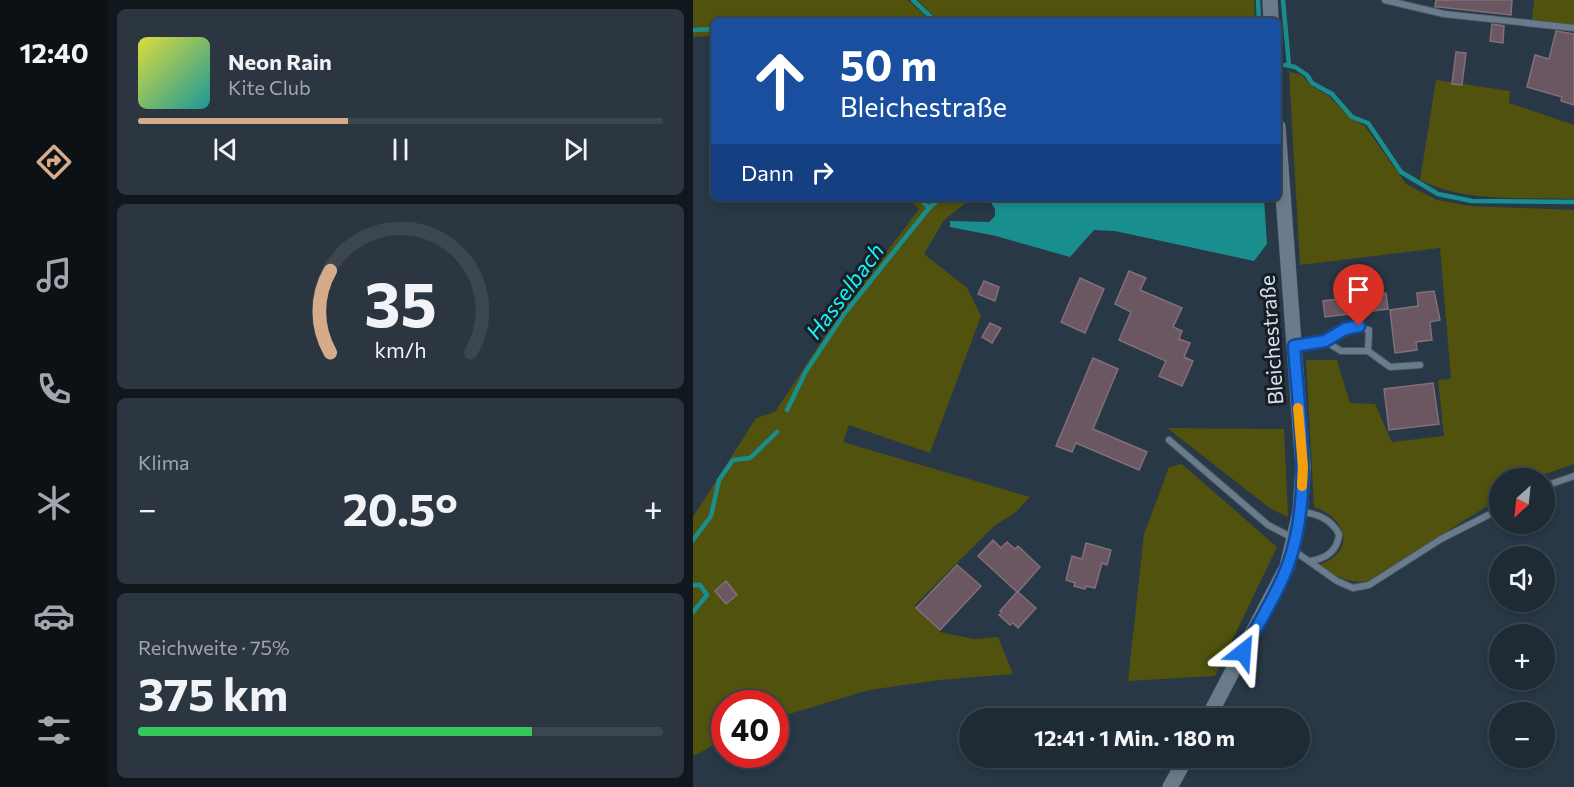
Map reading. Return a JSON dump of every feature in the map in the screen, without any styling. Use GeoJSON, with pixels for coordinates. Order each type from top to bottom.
{"type":"FeatureCollection","features":[{"type":"Feature","properties":{"kind":"street"},"geometry":{"type":"LineString","coordinates":[[1270,0],[1271,18]]}},
{"type":"Feature","properties":{"kind":"street","name":"Bleichestraße"},"geometry":{"type":"LineString","coordinates":[[1212,708],[1285,573],[1301,512],[1303,467],[1281,168]]}},
{"type":"Feature","properties":{"kind":"street"},"geometry":{"type":"LineString","coordinates":[[1170,787],[1180,768]]}},
{"type":"Feature","properties":{"kind":"lane"},"geometry":{"type":"LineString","coordinates":[[1385,0],[1444,14],[1574,28]]}},
{"type":"Feature","properties":{"kind":"lane"},"geometry":{"type":"LineString","coordinates":[[1294,346],[1325,341],[1345,329],[1359,326],[1369,330],[1368,351]]}},
{"type":"Feature","properties":{"kind":"lane"},"geometry":{"type":"LineString","coordinates":[[1325,341],[1341,351],[1368,351],[1390,367],[1420,366]]}},
{"type":"Feature","properties":{"kind":"lane"},"geometry":{"type":"LineString","coordinates":[[1169,440],[1294,545],[1309,561],[1337,581],[1353,588],[1369,585],[1441,539],[1489,515]]}},
{"type":"Feature","properties":{"kind":"lane"},"geometry":{"type":"LineString","coordinates":[[1555,483],[1574,476]]}},
{"type":"Feature","properties":{"kind":"lane"},"geometry":{"type":"LineString","coordinates":[[1301,512],[1319,515],[1330,522],[1339,534],[1337,546],[1328,555],[1319,560],[1309,561]]}},
{"type":"Feature","properties":{"kind":"shaded area"},"geometry":{"type":"Polygon","coordinates":[[[693,0],[908,0],[928,18],[711,18],[711,36],[693,37],[693,0]]]}},
{"type":"Feature","properties":{"kind":"shaded area"},"geometry":{"type":"Polygon","coordinates":[[[917,0],[1254,0],[1255,18],[936,18],[917,0]]]}},
{"type":"Feature","properties":{"kind":"shaded area"},"geometry":{"type":"Polygon","coordinates":[[[1534,0],[1574,0],[1574,25],[1532,21],[1534,0]]]}},
{"type":"Feature","properties":{"kind":"shaded area"},"geometry":{"type":"Polygon","coordinates":[[[1289,71],[1303,76],[1310,85],[1329,96],[1350,118],[1365,126],[1406,184],[1437,200],[1470,206],[1574,210],[1574,464],[1555,471],[1555,468],[1489,468],[1489,505],[1368,581],[1348,580],[1319,565],[1339,552],[1343,544],[1343,535],[1334,519],[1314,507],[1306,360],[1337,360],[1350,403],[1375,404],[1392,442],[1444,436],[1438,380],[1451,379],[1440,248],[1300,265],[1289,71]]]}},
{"type":"Feature","properties":{"kind":"shaded area"},"geometry":{"type":"Polygon","coordinates":[[[1436,80],[1510,91],[1509,103],[1574,125],[1574,199],[1475,196],[1420,180],[1436,80]]]}},
{"type":"Feature","properties":{"kind":"shaded area"},"geometry":{"type":"Polygon","coordinates":[[[911,201],[968,201],[944,220],[924,254],[967,288],[981,316],[930,453],[849,425],[843,442],[1030,497],[1016,512],[994,526],[915,605],[940,632],[974,639],[998,637],[1013,674],[939,680],[869,690],[789,714],[789,690],[711,690],[711,747],[693,756],[693,517],[756,418],[775,412],[841,312],[919,209],[911,201]]]}},
{"type":"Feature","properties":{"kind":"shaded area"},"geometry":{"type":"Polygon","coordinates":[[[990,201],[1264,201],[1267,244],[1254,261],[1115,231],[1094,230],[1070,257],[996,236],[950,227],[950,221],[989,222],[995,216],[995,209],[990,201]]]}},
{"type":"Feature","properties":{"kind":"shaded area"},"geometry":{"type":"Polygon","coordinates":[[[1167,428],[1284,429],[1288,517],[1271,509],[1167,428]]]}},
{"type":"Feature","properties":{"kind":"shaded area"},"geometry":{"type":"Polygon","coordinates":[[[1182,464],[1277,547],[1215,676],[1128,681],[1144,534],[1169,467],[1182,464]]]}},
{"type":"Feature","properties":{"kind":"building"},"geometry":{"type":"Polygon","coordinates":[[[1436,0],[1512,0],[1511,15],[1435,7],[1436,0]]]}},
{"type":"Feature","properties":{"kind":"building"},"geometry":{"type":"Polygon","coordinates":[[[1492,24],[1504,26],[1503,43],[1490,41],[1492,24]]]}},
{"type":"Feature","properties":{"kind":"building"},"geometry":{"type":"Polygon","coordinates":[[[1556,31],[1574,34],[1574,105],[1561,101],[1562,97],[1527,87],[1535,55],[1549,59],[1556,31]]]}},
{"type":"Feature","properties":{"kind":"building"},"geometry":{"type":"Polygon","coordinates":[[[1456,52],[1466,53],[1462,85],[1452,84],[1456,52]]]}},
{"type":"Feature","properties":{"kind":"building"},"geometry":{"type":"Polygon","coordinates":[[[1129,271],[1146,278],[1140,290],[1182,308],[1173,327],[1182,331],[1179,339],[1190,343],[1184,357],[1193,361],[1182,386],[1159,376],[1166,361],[1119,340],[1131,312],[1115,304],[1129,271]]]}},
{"type":"Feature","properties":{"kind":"building"},"geometry":{"type":"Polygon","coordinates":[[[1080,278],[1104,289],[1085,333],[1061,322],[1080,278]]]}},
{"type":"Feature","properties":{"kind":"building"},"geometry":{"type":"Polygon","coordinates":[[[984,281],[999,287],[995,301],[978,294],[984,281]]]}},
{"type":"Feature","properties":{"kind":"building"},"geometry":{"type":"Polygon","coordinates":[[[1434,291],[1440,320],[1430,322],[1432,340],[1416,342],[1417,350],[1395,353],[1390,310],[1418,306],[1417,293],[1434,291]]]}},
{"type":"Feature","properties":{"kind":"building"},"geometry":{"type":"Polygon","coordinates":[[[1386,293],[1388,309],[1325,317],[1323,301],[1386,293]]]}},
{"type":"Feature","properties":{"kind":"building"},"geometry":{"type":"Polygon","coordinates":[[[990,323],[1001,328],[992,343],[982,337],[990,323]]]}},
{"type":"Feature","properties":{"kind":"building"},"geometry":{"type":"Polygon","coordinates":[[[1093,358],[1118,369],[1093,429],[1147,452],[1139,470],[1076,443],[1072,452],[1056,446],[1093,358]]]}},
{"type":"Feature","properties":{"kind":"building"},"geometry":{"type":"Polygon","coordinates":[[[1433,383],[1439,424],[1389,430],[1384,389],[1433,383]]]}},
{"type":"Feature","properties":{"kind":"building"},"geometry":{"type":"Polygon","coordinates":[[[993,540],[1001,548],[1007,542],[1015,549],[1018,546],[1040,567],[1018,592],[1036,608],[1018,628],[1013,623],[1010,625],[999,615],[1017,592],[978,556],[993,540]]]}},
{"type":"Feature","properties":{"kind":"building"},"geometry":{"type":"Polygon","coordinates":[[[1086,543],[1111,550],[1107,565],[1102,563],[1095,588],[1086,586],[1085,589],[1074,586],[1075,583],[1066,580],[1072,556],[1082,559],[1086,543]]]}},
{"type":"Feature","properties":{"kind":"building"},"geometry":{"type":"Polygon","coordinates":[[[957,565],[981,586],[940,630],[916,608],[957,565]]]}},
{"type":"Feature","properties":{"kind":"building"},"geometry":{"type":"Polygon","coordinates":[[[726,581],[737,595],[726,604],[715,591],[726,581]]]}},
{"type":"Feature","properties":{"kind":"waterway"},"geometry":{"type":"LineString","coordinates":[[913,0],[932,18]]}},
{"type":"Feature","properties":{"kind":"waterway"},"geometry":{"type":"LineString","coordinates":[[1258,0],[1259,18]]}},
{"type":"Feature","properties":{"kind":"waterway"},"geometry":{"type":"LineString","coordinates":[[1283,0],[1289,66]]}},
{"type":"Feature","properties":{"kind":"waterway"},"geometry":{"type":"LineString","coordinates":[[693,30],[711,29]]}},
{"type":"Feature","properties":{"kind":"waterway","name":"Hasselbach"},"geometry":{"type":"LineString","coordinates":[[1285,65],[1295,67],[1307,75],[1312,83],[1332,94],[1352,117],[1368,123],[1401,172],[1438,194],[1472,201],[1574,202]]}},
{"type":"Feature","properties":{"kind":"waterway"},"geometry":{"type":"LineString","coordinates":[[922,201],[929,208]]}},
{"type":"Feature","properties":{"kind":"waterway","name":"Hasselbach"},"geometry":{"type":"LineString","coordinates":[[787,410],[806,371],[844,314],[937,201]]}},
{"type":"Feature","properties":{"kind":"waterway","name":"Hasselbach"},"geometry":{"type":"LineString","coordinates":[[693,540],[711,516],[719,480],[733,460],[750,458],[777,432]]}},
{"type":"Feature","properties":{"kind":"waterway","name":"Hasselbach"},"geometry":{"type":"LineString","coordinates":[[693,585],[700,585],[707,595],[693,612]]}},
{"type":"Feature","properties":{"kind":"slow traffic"},"geometry":{"type":"LineString","coordinates":[[1298,408],[1303,467],[1302,486]]}},
{"type":"Feature","properties":{"kind":"route"},"geometry":{"type":"LineString","coordinates":[[1243,652],[1287,567],[1296,539],[1301,512],[1303,467],[1294,346],[1325,341],[1345,329],[1359,326]]}}]}
